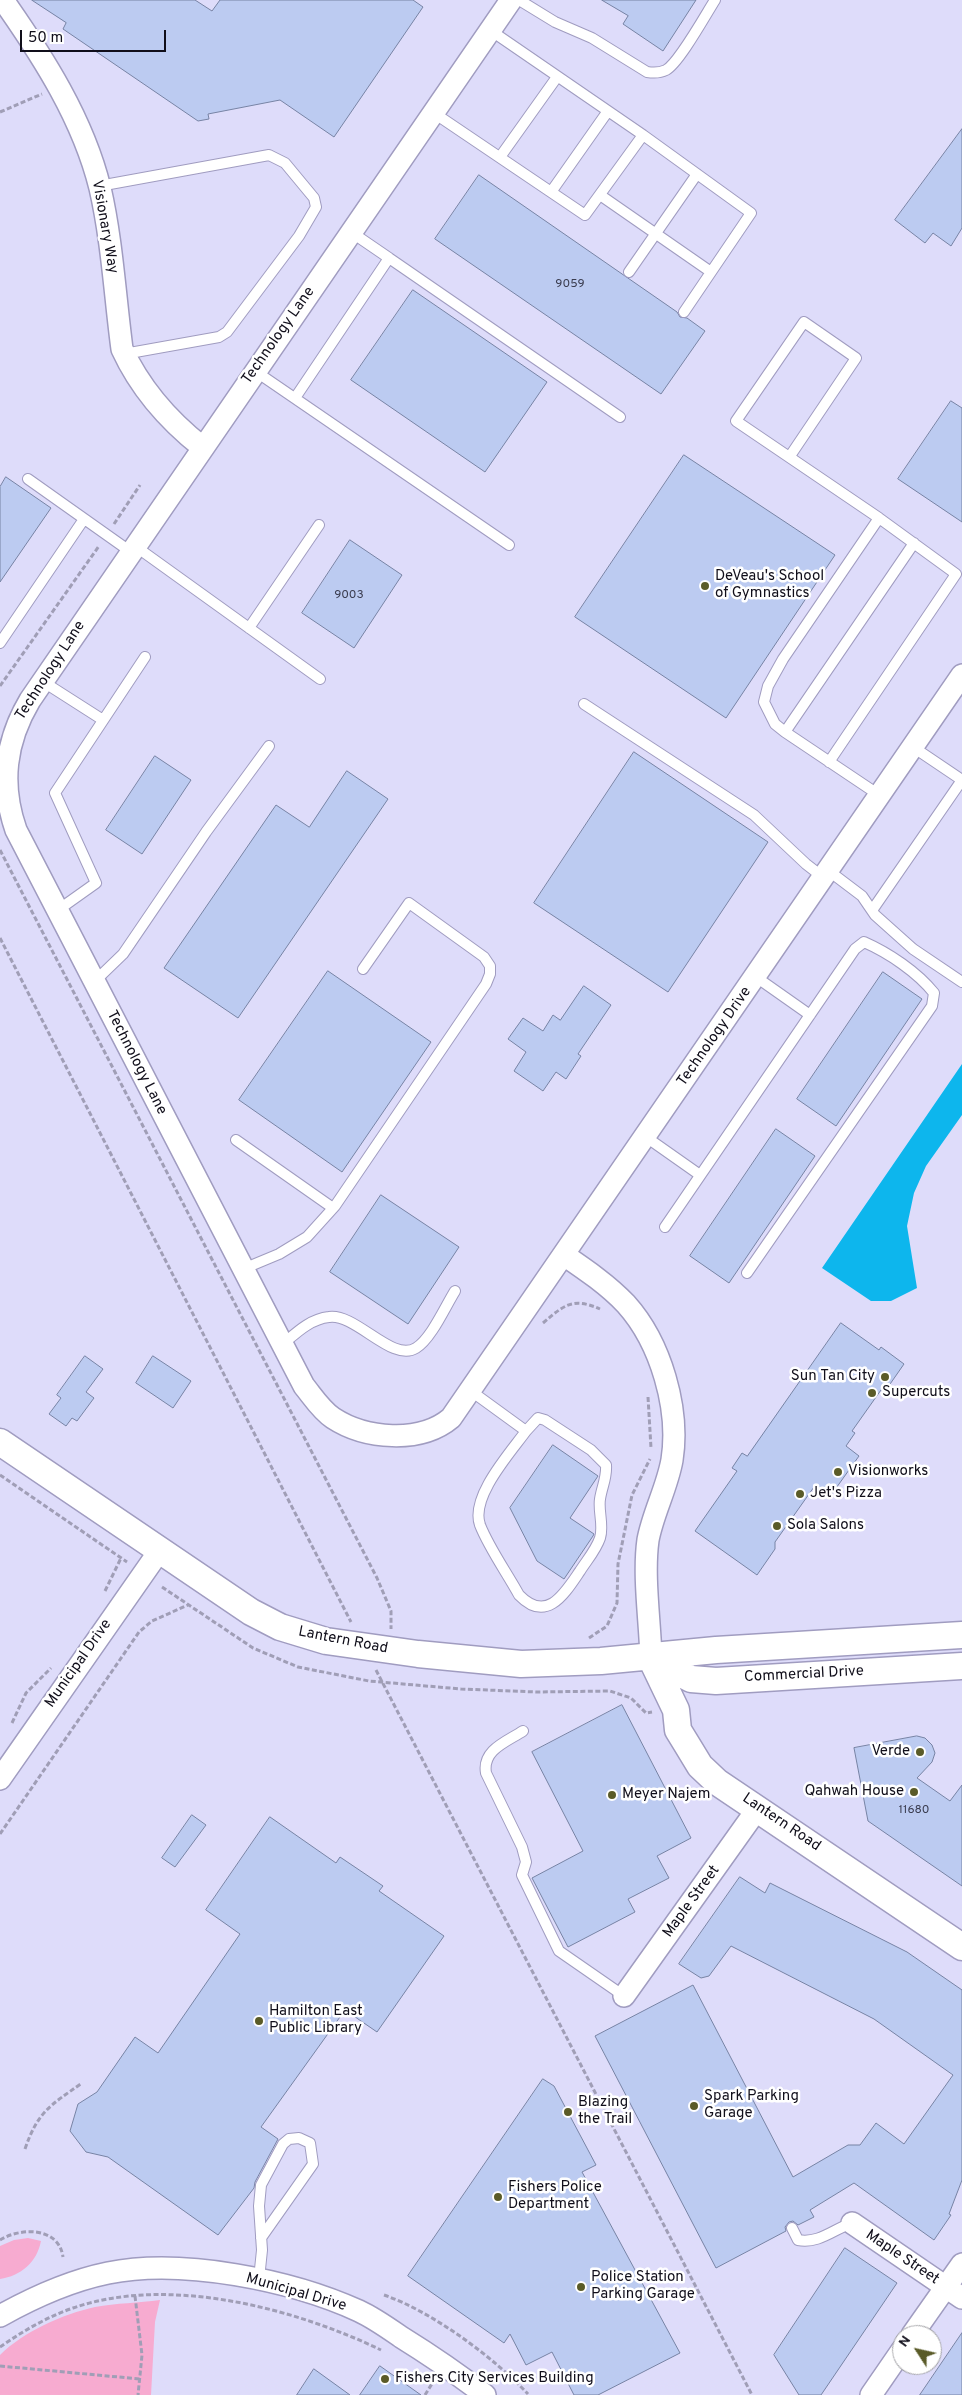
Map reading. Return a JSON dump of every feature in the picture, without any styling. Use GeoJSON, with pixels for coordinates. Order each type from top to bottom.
{"type":"FeatureCollection","features":[{"type":"Feature","properties":{"kind":"street","name":"Visionary Way"},"geometry":{"type":"LineString","coordinates":[[3,0],[29,37],[76,120],[99,186],[124,354],[130,366],[168,417],[202,447]]}},
{"type":"Feature","properties":{"kind":"street","name":"Technology Lane"},"geometry":{"type":"LineString","coordinates":[[469,1394],[451,1418],[442,1426],[396,1435],[360,1430],[340,1422],[323,1410],[304,1386],[16,830],[5,790],[5,765],[11,738],[22,713],[42,682],[511,0]]}},
{"type":"Feature","properties":{"kind":"street","name":"Technology Drive"},"geometry":{"type":"LineString","coordinates":[[469,1394],[962,675]]}},
{"type":"Feature","properties":{"kind":"street"},"geometry":{"type":"LineString","coordinates":[[564,1255],[612,1291],[638,1319],[656,1356],[668,1392],[673,1433],[672,1458],[669,1474],[652,1524],[648,1547],[652,1658]]}},
{"type":"Feature","properties":{"kind":"street","name":"Lantern Road"},"geometry":{"type":"LineString","coordinates":[[0,1442],[251,1612],[280,1627],[326,1641],[459,1659],[522,1664],[652,1658],[716,1650]]}},
{"type":"Feature","properties":{"kind":"street","name":"Municipal Drive"},"geometry":{"type":"LineString","coordinates":[[0,1779],[160,1550]]}},
{"type":"Feature","properties":{"kind":"street","name":"Commercial Drive"},"geometry":{"type":"LineString","coordinates":[[716,1650],[962,1634]]}},
{"type":"Feature","properties":{"kind":"street","name":"Lantern Road"},"geometry":{"type":"LineString","coordinates":[[652,1658],[676,1710],[678,1730],[700,1766],[717,1782],[962,1947]]}},
{"type":"Feature","properties":{"kind":"street","name":"Commercial Drive"},"geometry":{"type":"LineString","coordinates":[[652,1658],[691,1679],[716,1681],[962,1666]]}},
{"type":"Feature","properties":{"kind":"street","name":"Maple Street"},"geometry":{"type":"LineString","coordinates":[[624,1996],[758,1808]]}},
{"type":"Feature","properties":{"kind":"street","name":"Maple Street"},"geometry":{"type":"LineString","coordinates":[[852,2224],[954,2293]]}},
{"type":"Feature","properties":{"kind":"street"},"geometry":{"type":"LineString","coordinates":[[922,2325],[954,2293],[962,2264]]}},
{"type":"Feature","properties":{"kind":"street","name":"Municipal Drive"},"geometry":{"type":"LineString","coordinates":[[0,2316],[28,2300],[70,2283],[109,2273],[153,2269],[208,2271],[259,2279],[360,2312],[456,2372],[485,2395]]}},
{"type":"Feature","properties":{"kind":"street"},"geometry":{"type":"LineString","coordinates":[[872,2395],[892,2365]]}},
{"type":"Feature","properties":{"kind":"lane"},"geometry":{"type":"LineString","coordinates":[[519,0],[555,22],[592,38],[647,72],[657,73],[667,70],[676,61],[716,0]]}},
{"type":"Feature","properties":{"kind":"lane"},"geometry":{"type":"LineString","coordinates":[[490,30],[643,135],[751,213],[684,312]]}},
{"type":"Feature","properties":{"kind":"lane"},"geometry":{"type":"LineString","coordinates":[[500,157],[557,77]]}},
{"type":"Feature","properties":{"kind":"lane"},"geometry":{"type":"LineString","coordinates":[[551,192],[608,111]]}},
{"type":"Feature","properties":{"kind":"lane"},"geometry":{"type":"LineString","coordinates":[[434,112],[585,214],[643,135]]}},
{"type":"Feature","properties":{"kind":"lane"},"geometry":{"type":"LineString","coordinates":[[99,186],[269,155],[285,163],[314,198],[316,207],[299,236],[227,332],[220,337],[124,354]]}},
{"type":"Feature","properties":{"kind":"lane"},"geometry":{"type":"LineString","coordinates":[[629,272],[697,174]]}},
{"type":"Feature","properties":{"kind":"lane"},"geometry":{"type":"LineString","coordinates":[[600,195],[711,272]]}},
{"type":"Feature","properties":{"kind":"lane"},"geometry":{"type":"LineString","coordinates":[[351,232],[620,417]]}},
{"type":"Feature","properties":{"kind":"lane"},"geometry":{"type":"LineString","coordinates":[[295,398],[390,258]]}},
{"type":"Feature","properties":{"kind":"lane"},"geometry":{"type":"LineString","coordinates":[[790,456],[856,358],[804,322],[736,421],[880,518],[959,576],[829,762]]}},
{"type":"Feature","properties":{"kind":"lane"},"geometry":{"type":"LineString","coordinates":[[255,371],[509,544]]}},
{"type":"Feature","properties":{"kind":"lane"},"geometry":{"type":"LineString","coordinates":[[28,479],[107,535],[133,549],[248,628],[320,680]]}},
{"type":"Feature","properties":{"kind":"lane"},"geometry":{"type":"LineString","coordinates":[[879,795],[775,724],[764,702],[768,686],[783,659],[880,518]]}},
{"type":"Feature","properties":{"kind":"lane"},"geometry":{"type":"LineString","coordinates":[[0,643],[84,519]]}},
{"type":"Feature","properties":{"kind":"lane"},"geometry":{"type":"LineString","coordinates":[[248,628],[318,525]]}},
{"type":"Feature","properties":{"kind":"lane"},"geometry":{"type":"LineString","coordinates":[[785,732],[914,543]]}},
{"type":"Feature","properties":{"kind":"lane"},"geometry":{"type":"LineString","coordinates":[[58,910],[96,883],[55,793],[145,657]]}},
{"type":"Feature","properties":{"kind":"lane"},"geometry":{"type":"LineString","coordinates":[[42,682],[103,720]]}},
{"type":"Feature","properties":{"kind":"lane"},"geometry":{"type":"LineString","coordinates":[[584,704],[754,815],[800,860],[826,875],[847,884],[873,909],[881,921],[913,949],[962,982]]}},
{"type":"Feature","properties":{"kind":"lane"},"geometry":{"type":"LineString","coordinates":[[94,982],[123,954],[206,832],[269,746]]}},
{"type":"Feature","properties":{"kind":"lane"},"geometry":{"type":"LineString","coordinates":[[873,909],[962,780],[913,747]]}},
{"type":"Feature","properties":{"kind":"lane"},"geometry":{"type":"LineString","coordinates":[[243,1269],[278,1254],[307,1236],[332,1208],[467,1013],[490,974],[490,966],[484,957],[409,903],[364,969]]}},
{"type":"Feature","properties":{"kind":"lane"},"geometry":{"type":"LineString","coordinates":[[665,1227],[855,949],[864,942],[878,948],[926,983],[934,993],[932,1006],[747,1273]]}},
{"type":"Feature","properties":{"kind":"lane"},"geometry":{"type":"LineString","coordinates":[[756,977],[810,1015]]}},
{"type":"Feature","properties":{"kind":"lane"},"geometry":{"type":"LineString","coordinates":[[646,1136],[700,1175]]}},
{"type":"Feature","properties":{"kind":"lane"},"geometry":{"type":"LineString","coordinates":[[236,1140],[332,1208]]}},
{"type":"Feature","properties":{"kind":"lane"},"geometry":{"type":"LineString","coordinates":[[282,1344],[312,1322],[330,1316],[348,1320],[385,1344],[401,1351],[414,1350],[424,1342],[455,1291]]}},
{"type":"Feature","properties":{"kind":"lane"},"geometry":{"type":"LineString","coordinates":[[469,1394],[526,1431]]}},
{"type":"Feature","properties":{"kind":"lane"},"geometry":{"type":"LineString","coordinates":[[538,1418],[545,1420],[591,1450],[606,1465],[607,1477],[600,1498],[601,1535],[597,1546],[562,1598],[550,1605],[539,1608],[527,1603],[519,1595],[480,1524],[478,1507],[484,1493],[526,1431],[538,1418]]}},
{"type":"Feature","properties":{"kind":"lane"},"geometry":{"type":"LineString","coordinates":[[523,1731],[490,1752],[484,1763],[486,1773],[522,1847],[526,1862],[522,1875],[560,1951],[624,1996]]}},
{"type":"Feature","properties":{"kind":"lane"},"geometry":{"type":"LineString","coordinates":[[259,2279],[262,2238],[259,2206],[261,2185],[284,2142],[294,2138],[304,2140],[310,2143],[313,2164],[262,2238]]}},
{"type":"Feature","properties":{"kind":"lane","name":"Maple Street"},"geometry":{"type":"LineString","coordinates":[[792,2228],[798,2240],[813,2241],[837,2228],[852,2224]]}},
{"type":"Feature","properties":{"kind":"path"},"geometry":{"type":"LineString","coordinates":[[0,112],[58,86]]}},
{"type":"Feature","properties":{"kind":"path"},"geometry":{"type":"LineString","coordinates":[[0,686],[140,486]]}},
{"type":"Feature","properties":{"kind":"path"},"geometry":{"type":"LineString","coordinates":[[0,850],[377,1578],[391,1611],[391,1634]]}},
{"type":"Feature","properties":{"kind":"path"},"geometry":{"type":"LineString","coordinates":[[0,938],[346,1612]]}},
{"type":"Feature","properties":{"kind":"path"},"geometry":{"type":"LineString","coordinates":[[542,1323],[563,1305],[584,1302],[605,1311]]}},
{"type":"Feature","properties":{"kind":"path"},"geometry":{"type":"LineString","coordinates":[[583,1642],[607,1626],[617,1603],[618,1564],[632,1496],[652,1456],[647,1394]]}},
{"type":"Feature","properties":{"kind":"path"},"geometry":{"type":"LineString","coordinates":[[0,1475],[127,1563]]}},
{"type":"Feature","properties":{"kind":"path"},"geometry":{"type":"LineString","coordinates":[[0,1834],[139,1632],[152,1620],[188,1605]]}},
{"type":"Feature","properties":{"kind":"path"},"geometry":{"type":"LineString","coordinates":[[382,1681],[752,2395]]}},
{"type":"Feature","properties":{"kind":"path"},"geometry":{"type":"LineString","coordinates":[[25,2149],[30,2133],[45,2109],[82,2083]]}},
{"type":"Feature","properties":{"kind":"path"},"geometry":{"type":"LineString","coordinates":[[0,2240],[18,2232],[33,2230],[58,2244],[63,2257]]}},
{"type":"Feature","properties":{"kind":"path"},"geometry":{"type":"LineString","coordinates":[[384,2295],[414,2307],[438,2322],[503,2370],[528,2394]]}},
{"type":"Feature","properties":{"kind":"path"},"geometry":{"type":"LineString","coordinates":[[0,2347],[36,2324],[60,2312],[94,2302],[135,2296],[204,2298],[257,2305],[335,2329],[389,2354]]}},
{"type":"Feature","properties":{"kind":"path"},"geometry":{"type":"LineString","coordinates":[[135,2296],[141,2335],[138,2395]]}},
{"type":"Feature","properties":{"kind":"path"},"geometry":{"type":"LineString","coordinates":[[0,2366],[140,2379]]}},
{"type":"Feature","properties":{"kind":"path"},"geometry":{"type":"LineString","coordinates":[[430,2379],[439,2386]]}},
{"type":"Feature","properties":{"kind":"shaded area"},"geometry":{"type":"Polygon","coordinates":[[[28,2238],[41,2241],[32,2261],[15,2275],[0,2279],[0,2246],[14,2240],[28,2238]]]}},
{"type":"Feature","properties":{"kind":"shaded area"},"geometry":{"type":"Polygon","coordinates":[[[160,2300],[155,2322],[151,2395],[0,2395],[0,2355],[20,2339],[57,2319],[83,2310],[160,2300]]]}},
{"type":"Feature","properties":{"kind":"water"},"geometry":{"type":"Polygon","coordinates":[[[962,1064],[962,1115],[926,1166],[914,1193],[907,1226],[917,1288],[891,1301],[871,1301],[822,1268],[962,1064]]]}},
{"type":"Feature","properties":{"kind":"building"},"geometry":{"type":"Polygon","coordinates":[[[32,0],[195,0],[212,11],[220,0],[413,0],[423,7],[334,137],[280,100],[208,114],[209,119],[198,121],[63,29],[66,23],[32,0]]]}},
{"type":"Feature","properties":{"kind":"building"},"geometry":{"type":"Polygon","coordinates":[[[602,0],[696,0],[663,51],[623,24],[628,16],[602,0]]]}},
{"type":"Feature","properties":{"kind":"building"},"geometry":{"type":"Polygon","coordinates":[[[962,129],[962,228],[951,246],[933,233],[925,243],[895,220],[962,129]]]}},
{"type":"Feature","properties":{"kind":"building"},"geometry":{"type":"Polygon","coordinates":[[[479,175],[677,312],[680,317],[687,318],[705,331],[661,394],[435,239],[479,175]]]}},
{"type":"Feature","properties":{"kind":"building"},"geometry":{"type":"Polygon","coordinates":[[[413,290],[547,382],[485,472],[351,380],[413,290]]]}},
{"type":"Feature","properties":{"kind":"building"},"geometry":{"type":"Polygon","coordinates":[[[951,401],[962,408],[962,522],[898,479],[951,401]]]}},
{"type":"Feature","properties":{"kind":"building","name":"DeVeau's School of Gymnastics"},"geometry":{"type":"Polygon","coordinates":[[[684,455],[835,555],[726,718],[575,617],[684,455]]]}},
{"type":"Feature","properties":{"kind":"building"},"geometry":{"type":"Polygon","coordinates":[[[6,477],[51,508],[0,582],[0,487],[6,477]]]}},
{"type":"Feature","properties":{"kind":"building"},"geometry":{"type":"Polygon","coordinates":[[[350,540],[402,575],[354,648],[302,613],[350,540]]]}},
{"type":"Feature","properties":{"kind":"building"},"geometry":{"type":"Polygon","coordinates":[[[634,752],[768,842],[668,992],[534,903],[634,752]]]}},
{"type":"Feature","properties":{"kind":"building"},"geometry":{"type":"Polygon","coordinates":[[[155,756],[191,780],[142,854],[106,830],[155,756]]]}},
{"type":"Feature","properties":{"kind":"building"},"geometry":{"type":"Polygon","coordinates":[[[347,771],[388,799],[238,1018],[164,968],[276,805],[309,827],[347,771]]]}},
{"type":"Feature","properties":{"kind":"building"},"geometry":{"type":"Polygon","coordinates":[[[328,971],[431,1042],[342,1172],[239,1100],[328,971]]]}},
{"type":"Feature","properties":{"kind":"building"},"geometry":{"type":"Polygon","coordinates":[[[883,972],[922,999],[836,1126],[797,1099],[883,972]]]}},
{"type":"Feature","properties":{"kind":"building"},"geometry":{"type":"Polygon","coordinates":[[[584,986],[611,1005],[578,1054],[581,1056],[566,1079],[556,1072],[543,1091],[514,1071],[526,1052],[508,1039],[523,1018],[543,1031],[553,1015],[560,1020],[584,986]]]}},
{"type":"Feature","properties":{"kind":"building"},"geometry":{"type":"Polygon","coordinates":[[[776,1129],[815,1156],[729,1283],[690,1256],[776,1129]]]}},
{"type":"Feature","properties":{"kind":"building"},"geometry":{"type":"Polygon","coordinates":[[[381,1195],[459,1247],[408,1324],[330,1272],[381,1195]]]}},
{"type":"Feature","properties":{"kind":"building"},"geometry":{"type":"Polygon","coordinates":[[[841,1323],[879,1350],[881,1347],[904,1364],[888,1387],[881,1390],[852,1431],[855,1433],[846,1446],[859,1456],[829,1498],[814,1487],[775,1542],[775,1549],[757,1575],[695,1531],[737,1471],[732,1468],[742,1453],[747,1456],[841,1323]]]}},
{"type":"Feature","properties":{"kind":"building"},"geometry":{"type":"Polygon","coordinates":[[[85,1356],[103,1369],[86,1392],[94,1398],[77,1421],[72,1418],[66,1426],[49,1414],[61,1398],[57,1395],[85,1356]]]}},
{"type":"Feature","properties":{"kind":"building"},"geometry":{"type":"Polygon","coordinates":[[[153,1356],[191,1381],[173,1408],[136,1383],[153,1356]]]}},
{"type":"Feature","properties":{"kind":"building"},"geometry":{"type":"Polygon","coordinates":[[[553,1445],[598,1476],[570,1518],[594,1534],[564,1579],[537,1561],[510,1508],[553,1445]]]}},
{"type":"Feature","properties":{"kind":"building","name":"Meyer Najem"},"geometry":{"type":"Polygon","coordinates":[[[622,1705],[691,1838],[657,1856],[669,1878],[628,1899],[635,1912],[568,1947],[532,1878],[583,1851],[532,1752],[622,1705]]]}},
{"type":"Feature","properties":{"kind":"building"},"geometry":{"type":"Polygon","coordinates":[[[917,1736],[925,1738],[932,1745],[935,1753],[932,1762],[917,1778],[950,1801],[962,1785],[962,1886],[868,1821],[854,1748],[917,1736]]]}},
{"type":"Feature","properties":{"kind":"building"},"geometry":{"type":"Polygon","coordinates":[[[192,1815],[206,1825],[175,1867],[162,1858],[192,1815]]]}},
{"type":"Feature","properties":{"kind":"building","name":"Hamilton East Public Library"},"geometry":{"type":"Polygon","coordinates":[[[270,1817],[336,1863],[340,1857],[383,1886],[379,1891],[444,1936],[377,2032],[345,2010],[261,2127],[278,2139],[255,2182],[254,2188],[218,2235],[108,2157],[86,2152],[70,2131],[78,2104],[97,2092],[135,2037],[158,2053],[240,1934],[206,1910],[270,1817]]]}},
{"type":"Feature","properties":{"kind":"building"},"geometry":{"type":"Polygon","coordinates":[[[740,1877],[765,1893],[770,1883],[907,1952],[962,1990],[962,2180],[949,2214],[951,2215],[934,2240],[854,2183],[810,2210],[814,2217],[798,2225],[793,2221],[789,2222],[785,2227],[786,2231],[716,2268],[595,2036],[693,1985],[793,2177],[848,2145],[860,2145],[876,2123],[904,2144],[953,2075],[874,2019],[731,1946],[709,1976],[701,1978],[679,1964],[740,1877]]]}},
{"type":"Feature","properties":{"kind":"building"},"geometry":{"type":"Polygon","coordinates":[[[543,2079],[554,2086],[596,2165],[582,2172],[680,2353],[598,2395],[574,2395],[552,2352],[526,2365],[510,2334],[504,2343],[408,2276],[543,2079]]]}},
{"type":"Feature","properties":{"kind":"building"},"geometry":{"type":"Polygon","coordinates":[[[845,2248],[897,2283],[821,2395],[799,2395],[774,2355],[845,2248]]]}},
{"type":"Feature","properties":{"kind":"building"},"geometry":{"type":"Polygon","coordinates":[[[962,2333],[962,2395],[920,2395],[934,2375],[942,2375],[942,2363],[962,2333]]]}},
{"type":"Feature","properties":{"kind":"building","name":"Fishers City Services Building"},"geometry":{"type":"Polygon","coordinates":[[[380,2366],[421,2395],[360,2395],[380,2366]]]}},
{"type":"Feature","properties":{"kind":"building"},"geometry":{"type":"Polygon","coordinates":[[[314,2369],[350,2395],[297,2395],[314,2369]]]}},
{"type":"Feature","properties":{"kind":"place","name":"DeVeau's School of Gymnastics"},"geometry":{"type":"Point","coordinates":[705,586]}},
{"type":"Feature","properties":{"kind":"place","name":"Sun Tan City"},"geometry":{"type":"Point","coordinates":[885,1377]}},
{"type":"Feature","properties":{"kind":"place","name":"Supercuts"},"geometry":{"type":"Point","coordinates":[872,1393]}},
{"type":"Feature","properties":{"kind":"place","name":"Visionworks"},"geometry":{"type":"Point","coordinates":[838,1472]}},
{"type":"Feature","properties":{"kind":"place","name":"Jet's Pizza"},"geometry":{"type":"Point","coordinates":[800,1494]}},
{"type":"Feature","properties":{"kind":"place","name":"Sola Salons"},"geometry":{"type":"Point","coordinates":[777,1526]}},
{"type":"Feature","properties":{"kind":"place","name":"Verde"},"geometry":{"type":"Point","coordinates":[920,1752]}},
{"type":"Feature","properties":{"kind":"place","name":"Qahwah House"},"geometry":{"type":"Point","coordinates":[914,1792]}},
{"type":"Feature","properties":{"kind":"place","name":"Meyer Najem"},"geometry":{"type":"Point","coordinates":[612,1795]}},
{"type":"Feature","properties":{"kind":"place","name":"Hamilton East Public Library"},"geometry":{"type":"Point","coordinates":[259,2021]}},
{"type":"Feature","properties":{"kind":"place","name":"Spark Parking Garage"},"geometry":{"type":"Point","coordinates":[694,2106]}},
{"type":"Feature","properties":{"kind":"place","name":"Blazing the Trail"},"geometry":{"type":"Point","coordinates":[568,2112]}},
{"type":"Feature","properties":{"kind":"place","name":"Fishers Police Department"},"geometry":{"type":"Point","coordinates":[498,2197]}},
{"type":"Feature","properties":{"kind":"place","name":"Police Station Parking Garage"},"geometry":{"type":"Point","coordinates":[581,2287]}},
{"type":"Feature","properties":{"kind":"place","name":"Fishers City Services Building"},"geometry":{"type":"Point","coordinates":[385,2379]}}]}
